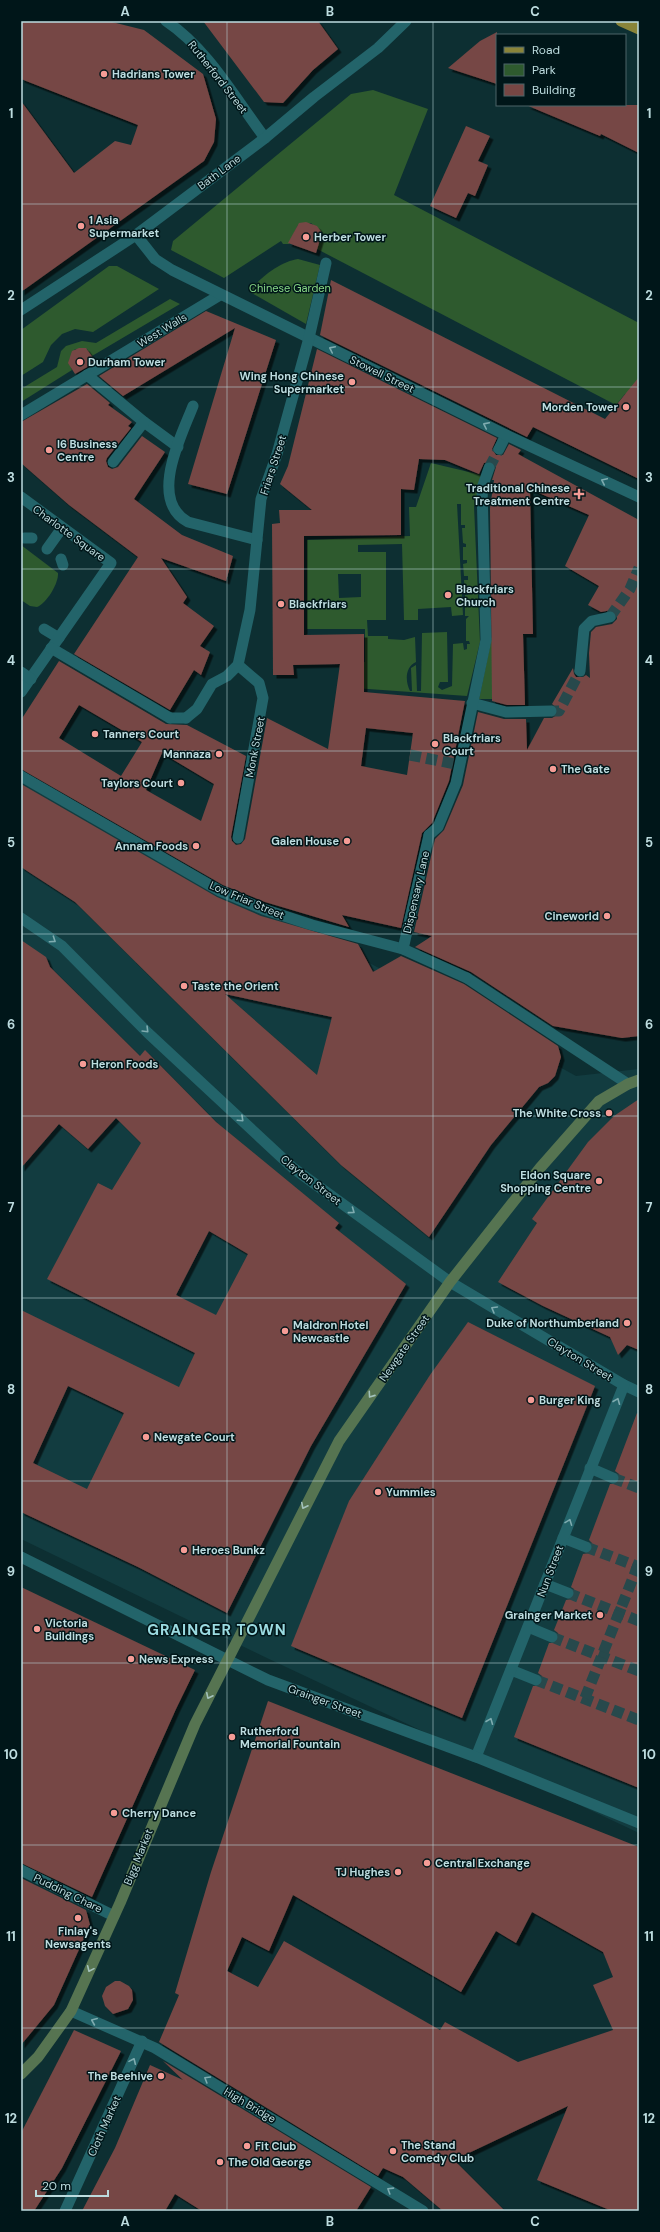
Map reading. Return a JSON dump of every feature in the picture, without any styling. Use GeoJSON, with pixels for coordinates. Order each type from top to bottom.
{"type":"FeatureCollection","features":[{"type":"Feature","properties":{"kind":"main road"},"geometry":{"type":"LineString","coordinates":[[621,21],[639,29]]}},
{"type":"Feature","properties":{"kind":"main road","name":"Newgate Street"},"geometry":{"type":"LineString","coordinates":[[226,1660],[338,1441],[450,1282],[540,1168],[578,1123],[599,1101],[634,1082]]}},
{"type":"Feature","properties":{"kind":"main road","name":"Bigg Market"},"geometry":{"type":"LineString","coordinates":[[21,2074],[38,2056],[71,2011],[114,1916],[189,1738],[226,1660]]}},
{"type":"Feature","properties":{"kind":"street","name":"Rutherford Street"},"geometry":{"type":"LineString","coordinates":[[166,21],[182,32],[206,59],[265,138]]}},
{"type":"Feature","properties":{"kind":"street","name":"Bath Lane"},"geometry":{"type":"LineString","coordinates":[[21,310],[136,235],[265,138],[314,97],[378,48],[406,21]]}},
{"type":"Feature","properties":{"kind":"street","name":"Stowell Street"},"geometry":{"type":"LineString","coordinates":[[136,235],[155,259],[220,295],[506,435],[639,497]]}},
{"type":"Feature","properties":{"kind":"street","name":"Friars Street"},"geometry":{"type":"LineString","coordinates":[[238,665],[250,610],[261,499],[277,454],[309,338],[326,263]]}},
{"type":"Feature","properties":{"kind":"street","name":"West Walls"},"geometry":{"type":"LineString","coordinates":[[21,414],[220,295]]}},
{"type":"Feature","properties":{"kind":"street"},"geometry":{"type":"LineString","coordinates":[[87,375],[144,422],[178,447]]}},
{"type":"Feature","properties":{"kind":"street"},"geometry":{"type":"LineString","coordinates":[[193,406],[170,474],[169,487],[174,511],[188,522],[257,540]]}},
{"type":"Feature","properties":{"kind":"street"},"geometry":{"type":"LineString","coordinates":[[113,462],[144,422]]}},
{"type":"Feature","properties":{"kind":"street"},"geometry":{"type":"LineString","coordinates":[[499,449],[506,435]]}},
{"type":"Feature","properties":{"kind":"street"},"geometry":{"type":"LineString","coordinates":[[489,468],[482,488],[486,640],[472,703],[506,712],[551,711]]}},
{"type":"Feature","properties":{"kind":"street","name":"Charlotte Square"},"geometry":{"type":"LineString","coordinates":[[21,497],[111,564],[21,692]]}},
{"type":"Feature","properties":{"kind":"street"},"geometry":{"type":"LineString","coordinates":[[47,549],[62,528]]}},
{"type":"Feature","properties":{"kind":"street"},"geometry":{"type":"LineString","coordinates":[[580,671],[584,629],[592,621],[610,617]]}},
{"type":"Feature","properties":{"kind":"street"},"geometry":{"type":"LineString","coordinates":[[44,629],[59,638]]}},
{"type":"Feature","properties":{"kind":"street"},"geometry":{"type":"LineString","coordinates":[[51,648],[170,718],[186,718],[197,710],[212,684],[227,676],[238,665]]}},
{"type":"Feature","properties":{"kind":"street","name":"Monk Street"},"geometry":{"type":"LineString","coordinates":[[238,665],[259,683],[263,698],[238,838]]}},
{"type":"Feature","properties":{"kind":"street"},"geometry":{"type":"LineString","coordinates":[[21,672],[31,679]]}},
{"type":"Feature","properties":{"kind":"street","name":"Dispensary Lane"},"geometry":{"type":"LineString","coordinates":[[403,949],[429,835],[438,827],[456,783],[472,703]]}},
{"type":"Feature","properties":{"kind":"street","name":"Low Friar Street"},"geometry":{"type":"LineString","coordinates":[[21,776],[220,891],[264,909],[305,922],[403,949],[466,978],[634,1082]]}},
{"type":"Feature","properties":{"kind":"street","name":"Clayton Street"},"geometry":{"type":"LineString","coordinates":[[21,918],[62,946],[148,1033],[292,1168],[450,1282],[624,1385],[639,1392]]}},
{"type":"Feature","properties":{"kind":"street","name":"Nun Street"},"geometry":{"type":"LineString","coordinates":[[476,1757],[624,1385]]}},
{"type":"Feature","properties":{"kind":"street"},"geometry":{"type":"LineString","coordinates":[[590,1468],[613,1478]]}},
{"type":"Feature","properties":{"kind":"street"},"geometry":{"type":"LineString","coordinates":[[563,1538],[586,1547]]}},
{"type":"Feature","properties":{"kind":"street","name":"Grainger Street"},"geometry":{"type":"LineString","coordinates":[[21,1557],[268,1680],[476,1757],[639,1823]]}},
{"type":"Feature","properties":{"kind":"street"},"geometry":{"type":"LineString","coordinates":[[545,1584],[568,1593]]}},
{"type":"Feature","properties":{"kind":"street"},"geometry":{"type":"LineString","coordinates":[[528,1627],[552,1637]]}},
{"type":"Feature","properties":{"kind":"street"},"geometry":{"type":"LineString","coordinates":[[511,1670],[536,1680]]}},
{"type":"Feature","properties":{"kind":"street","name":"Pudding Chare"},"geometry":{"type":"LineString","coordinates":[[21,1870],[114,1916]]}},
{"type":"Feature","properties":{"kind":"street","name":"High Bridge"},"geometry":{"type":"LineString","coordinates":[[71,2011],[142,2041],[423,2211]]}},
{"type":"Feature","properties":{"kind":"street","name":"Cloth Market"},"geometry":{"type":"LineString","coordinates":[[65,2211],[142,2041]]}},
{"type":"Feature","properties":{"kind":"shaded area"},"geometry":{"type":"Polygon","coordinates":[[[21,772],[576,1076],[639,1069],[639,1833],[269,1659],[21,1539],[21,772]]]}},
{"type":"Feature","properties":{"kind":"green space"},"geometry":{"type":"Polygon","coordinates":[[[373,90],[428,109],[394,195],[639,323],[639,390],[625,394],[616,405],[317,249],[321,232],[311,223],[298,225],[289,244],[283,244],[281,241],[224,278],[171,250],[173,241],[351,94],[373,90]]]}},
{"type":"Feature","properties":{"kind":"green space","name":"Chinese Garden"},"geometry":{"type":"Polygon","coordinates":[[[298,259],[320,265],[306,324],[250,292],[264,276],[271,271],[285,263],[298,259]]]}},
{"type":"Feature","properties":{"kind":"green space"},"geometry":{"type":"Polygon","coordinates":[[[109,266],[117,266],[159,289],[93,332],[75,329],[62,334],[51,345],[43,362],[21,376],[21,330],[109,266]]]}},
{"type":"Feature","properties":{"kind":"green space"},"geometry":{"type":"Polygon","coordinates":[[[170,299],[180,304],[92,356],[87,349],[75,349],[69,360],[72,370],[21,402],[21,389],[57,367],[61,351],[66,346],[82,341],[96,343],[170,299]]]}},
{"type":"Feature","properties":{"kind":"green space"},"geometry":{"type":"Polygon","coordinates":[[[431,463],[490,477],[486,505],[474,506],[480,642],[467,696],[340,687],[341,664],[365,662],[365,629],[307,629],[307,540],[410,536],[409,507],[416,507],[431,463]],[[457,504],[463,615],[452,616],[451,607],[418,609],[418,620],[404,620],[402,544],[358,545],[358,552],[386,552],[386,620],[367,620],[368,636],[388,636],[388,639],[404,640],[415,637],[416,662],[412,664],[407,675],[407,683],[410,691],[412,691],[411,668],[416,665],[417,691],[421,691],[422,633],[447,632],[448,682],[440,682],[438,687],[442,690],[452,686],[453,644],[463,643],[464,650],[467,649],[467,644],[470,644],[469,641],[466,641],[466,619],[469,616],[465,616],[465,595],[468,595],[468,592],[465,592],[464,580],[468,580],[468,576],[464,576],[463,564],[467,563],[467,560],[463,560],[463,547],[466,547],[466,544],[463,543],[462,528],[465,528],[465,525],[461,525],[461,504],[457,504]],[[338,574],[339,598],[361,597],[361,574],[338,574]]]}},
{"type":"Feature","properties":{"kind":"green space"},"geometry":{"type":"Polygon","coordinates":[[[21,545],[58,573],[54,587],[48,598],[37,607],[30,606],[21,600],[21,545]]]}},
{"type":"Feature","properties":{"kind":"green space"},"geometry":{"type":"Polygon","coordinates":[[[492,636],[492,699],[479,699],[492,636]]]}},
{"type":"Feature","properties":{"kind":"building"},"geometry":{"type":"Polygon","coordinates":[[[21,21],[108,21],[144,30],[203,74],[216,119],[214,142],[204,161],[21,292],[21,101],[74,173],[115,141],[131,145],[138,125],[21,79],[21,21]]]}},
{"type":"Feature","properties":{"kind":"building"},"geometry":{"type":"Polygon","coordinates":[[[203,21],[318,21],[338,49],[313,70],[283,103],[264,102],[203,21]]]}},
{"type":"Feature","properties":{"kind":"building"},"geometry":{"type":"Polygon","coordinates":[[[497,32],[496,84],[448,68],[480,41],[497,32]]]}},
{"type":"Feature","properties":{"kind":"building"},"geometry":{"type":"Polygon","coordinates":[[[639,105],[639,153],[601,134],[600,136],[528,106],[639,105]]]}},
{"type":"Feature","properties":{"kind":"building"},"geometry":{"type":"Polygon","coordinates":[[[466,126],[490,136],[478,161],[488,165],[475,196],[468,193],[456,218],[430,206],[466,126]]]}},
{"type":"Feature","properties":{"kind":"building","name":"Herber Tower"},"geometry":{"type":"Polygon","coordinates":[[[306,222],[317,226],[322,233],[316,253],[288,243],[299,223],[306,222]]]}},
{"type":"Feature","properties":{"kind":"building"},"geometry":{"type":"Polygon","coordinates":[[[331,280],[605,419],[639,377],[639,479],[533,427],[527,437],[320,335],[331,280]]]}},
{"type":"Feature","properties":{"kind":"building"},"geometry":{"type":"Polygon","coordinates":[[[206,311],[276,340],[227,494],[188,484],[235,328],[123,396],[99,376],[206,311]]]}},
{"type":"Feature","properties":{"kind":"building","name":"Durham Tower"},"geometry":{"type":"Polygon","coordinates":[[[79,348],[86,348],[96,362],[75,374],[68,363],[72,351],[79,348]]]}},
{"type":"Feature","properties":{"kind":"building"},"geometry":{"type":"Polygon","coordinates":[[[317,349],[497,438],[492,449],[496,455],[503,455],[509,444],[521,450],[518,454],[639,520],[639,1036],[622,1038],[553,1026],[471,972],[415,947],[432,936],[414,932],[435,839],[444,830],[463,785],[478,712],[504,719],[526,719],[527,750],[544,718],[552,718],[557,715],[557,708],[552,704],[573,668],[576,677],[583,677],[586,675],[590,678],[589,653],[591,632],[596,627],[612,624],[617,619],[617,615],[612,610],[601,612],[588,605],[599,586],[565,566],[589,515],[530,489],[533,634],[523,634],[525,705],[507,705],[492,701],[490,508],[494,480],[492,480],[496,467],[492,462],[484,463],[479,474],[445,460],[419,459],[414,490],[401,489],[401,535],[304,536],[304,635],[364,634],[364,692],[465,701],[449,781],[432,823],[422,833],[401,928],[342,915],[349,927],[265,902],[223,885],[21,769],[21,720],[59,661],[166,724],[187,725],[246,756],[231,837],[232,841],[236,845],[241,844],[245,839],[267,718],[328,749],[340,664],[293,665],[294,675],[273,675],[272,524],[280,523],[279,510],[312,510],[280,484],[288,466],[317,349]],[[79,705],[59,738],[121,776],[142,742],[79,705]],[[366,728],[361,766],[407,775],[413,733],[366,728]],[[162,753],[146,790],[201,821],[214,784],[162,753]]]}},
{"type":"Feature","properties":{"kind":"building"},"geometry":{"type":"Polygon","coordinates":[[[87,384],[110,403],[108,405],[132,422],[128,426],[131,428],[107,458],[106,461],[108,467],[112,469],[118,467],[142,436],[165,452],[134,499],[182,535],[233,556],[226,581],[161,558],[187,597],[183,603],[214,626],[200,646],[210,652],[201,675],[194,670],[170,710],[74,654],[138,557],[69,505],[21,463],[21,422],[87,384]]]}},
{"type":"Feature","properties":{"kind":"building"},"geometry":{"type":"Polygon","coordinates":[[[21,784],[217,897],[261,916],[358,944],[373,972],[401,956],[464,984],[558,1046],[561,1057],[555,1076],[548,1083],[539,1087],[491,1145],[429,1237],[341,1165],[75,902],[21,867],[21,784]],[[225,994],[317,1075],[332,1017],[225,994]]]}},
{"type":"Feature","properties":{"kind":"building"},"geometry":{"type":"Polygon","coordinates":[[[21,940],[46,957],[50,967],[140,1056],[145,1050],[216,1122],[339,1223],[335,1228],[406,1284],[311,1446],[227,1613],[138,1567],[21,1512],[21,1310],[179,1387],[195,1353],[47,1279],[98,1183],[112,1190],[141,1143],[116,1118],[88,1149],[59,1124],[21,1168],[21,940]],[[209,1231],[176,1295],[216,1315],[248,1254],[209,1231]],[[68,1386],[33,1463],[87,1489],[124,1413],[68,1386]]]}},
{"type":"Feature","properties":{"kind":"building","name":"Eldon Square Shopping Centre"},"geometry":{"type":"Polygon","coordinates":[[[639,1099],[639,1350],[627,1345],[618,1355],[610,1337],[543,1306],[498,1282],[537,1223],[532,1219],[588,1142],[614,1116],[639,1099]]]}},
{"type":"Feature","properties":{"kind":"building"},"geometry":{"type":"Polygon","coordinates":[[[468,1322],[595,1386],[462,1718],[291,1646],[349,1501],[430,1375],[468,1322]]]}},
{"type":"Feature","properties":{"kind":"building","name":"Grainger Market"},"geometry":{"type":"Polygon","coordinates":[[[637,1413],[639,1414],[639,1788],[514,1737],[533,1686],[540,1686],[543,1682],[542,1676],[538,1673],[549,1643],[556,1643],[559,1639],[558,1633],[554,1630],[566,1600],[572,1599],[575,1595],[574,1589],[571,1587],[583,1554],[590,1553],[593,1549],[592,1543],[589,1540],[610,1484],[617,1484],[620,1480],[619,1474],[615,1471],[637,1413]]]}},
{"type":"Feature","properties":{"kind":"building"},"geometry":{"type":"Polygon","coordinates":[[[21,1587],[195,1670],[92,1897],[21,1863],[21,1587]]]}},
{"type":"Feature","properties":{"kind":"building"},"geometry":{"type":"Polygon","coordinates":[[[268,1701],[639,1847],[639,2211],[612,2211],[537,2180],[568,2106],[454,2160],[505,2211],[443,2211],[403,2177],[383,2168],[378,2176],[159,2042],[179,1995],[175,1993],[211,1872],[268,1701]],[[293,1895],[269,1951],[242,1937],[227,1971],[258,1987],[284,1941],[440,2030],[445,2022],[518,2062],[613,2030],[593,1985],[613,1977],[603,1952],[532,1912],[516,1943],[496,1931],[461,1992],[293,1895]]]}},
{"type":"Feature","properties":{"kind":"building"},"geometry":{"type":"Polygon","coordinates":[[[21,1878],[86,1910],[90,1925],[54,2005],[21,2045],[21,1878]]]}},
{"type":"Feature","properties":{"kind":"building"},"geometry":{"type":"Polygon","coordinates":[[[115,1981],[120,1981],[129,1986],[132,1990],[133,2000],[128,2009],[113,2014],[105,2006],[102,1996],[106,1987],[115,1981]]]}},
{"type":"Feature","properties":{"kind":"building"},"geometry":{"type":"Polygon","coordinates":[[[74,2030],[121,2051],[62,2168],[34,2211],[21,2211],[21,2133],[74,2030]]]}},
{"type":"Feature","properties":{"kind":"building"},"geometry":{"type":"Polygon","coordinates":[[[163,2061],[371,2187],[356,2211],[202,2211],[175,2194],[165,2211],[82,2211],[115,2148],[150,2065],[183,2080],[163,2061]]]}},
{"type":"Feature","properties":{"kind":"tunnel"},"geometry":{"type":"LineString","coordinates":[[489,468],[499,449]]}},
{"type":"Feature","properties":{"kind":"tunnel"},"geometry":{"type":"LineString","coordinates":[[610,617],[630,589],[639,568]]}},
{"type":"Feature","properties":{"kind":"tunnel"},"geometry":{"type":"LineString","coordinates":[[551,711],[559,711],[580,671]]}},
{"type":"Feature","properties":{"kind":"tunnel"},"geometry":{"type":"LineString","coordinates":[[410,755],[460,765]]}},
{"type":"Feature","properties":{"kind":"tunnel"},"geometry":{"type":"LineString","coordinates":[[613,1478],[639,1488]]}},
{"type":"Feature","properties":{"kind":"tunnel"},"geometry":{"type":"LineString","coordinates":[[586,1547],[639,1567]]}},
{"type":"Feature","properties":{"kind":"tunnel"},"geometry":{"type":"LineString","coordinates":[[585,1698],[639,1563]]}},
{"type":"Feature","properties":{"kind":"tunnel"},"geometry":{"type":"LineString","coordinates":[[568,1593],[639,1621]]}},
{"type":"Feature","properties":{"kind":"tunnel"},"geometry":{"type":"LineString","coordinates":[[552,1637],[639,1671]]}},
{"type":"Feature","properties":{"kind":"tunnel"},"geometry":{"type":"LineString","coordinates":[[536,1680],[639,1720]]}},
{"type":"Feature","properties":{"kind":"place","name":"Hadrians Tower"},"geometry":{"type":"Point","coordinates":[104,74]}},
{"type":"Feature","properties":{"kind":"place","name":"1 Asia Supermarket"},"geometry":{"type":"Point","coordinates":[81,226]}},
{"type":"Feature","properties":{"kind":"place","name":"Herber Tower"},"geometry":{"type":"Point","coordinates":[306,237]}},
{"type":"Feature","properties":{"kind":"place","name":"Durham Tower"},"geometry":{"type":"Point","coordinates":[80,362]}},
{"type":"Feature","properties":{"kind":"place","name":"Wing Hong Chinese Supermarket"},"geometry":{"type":"Point","coordinates":[352,382]}},
{"type":"Feature","properties":{"kind":"place","name":"Morden Tower"},"geometry":{"type":"Point","coordinates":[626,407]}},
{"type":"Feature","properties":{"kind":"place","name":"I6 Business Centre"},"geometry":{"type":"Point","coordinates":[49,450]}},
{"type":"Feature","properties":{"kind":"place","name":"Traditional Chinese Treatment Centre"},"geometry":{"type":"Point","coordinates":[579,494]}},
{"type":"Feature","properties":{"kind":"place","name":"Blackfriars Church"},"geometry":{"type":"Point","coordinates":[448,595]}},
{"type":"Feature","properties":{"kind":"place","name":"Blackfriars"},"geometry":{"type":"Point","coordinates":[281,604]}},
{"type":"Feature","properties":{"kind":"place","name":"Tanners Court"},"geometry":{"type":"Point","coordinates":[95,734]}},
{"type":"Feature","properties":{"kind":"place","name":"Blackfriars Court"},"geometry":{"type":"Point","coordinates":[435,744]}},
{"type":"Feature","properties":{"kind":"place","name":"Mannaza"},"geometry":{"type":"Point","coordinates":[219,754]}},
{"type":"Feature","properties":{"kind":"place","name":"The Gate"},"geometry":{"type":"Point","coordinates":[553,769]}},
{"type":"Feature","properties":{"kind":"place","name":"Taylors Court"},"geometry":{"type":"Point","coordinates":[181,783]}},
{"type":"Feature","properties":{"kind":"place","name":"Galen House"},"geometry":{"type":"Point","coordinates":[347,841]}},
{"type":"Feature","properties":{"kind":"place","name":"Annam Foods"},"geometry":{"type":"Point","coordinates":[196,846]}},
{"type":"Feature","properties":{"kind":"place","name":"Cineworld"},"geometry":{"type":"Point","coordinates":[607,916]}},
{"type":"Feature","properties":{"kind":"place","name":"Taste the Orient"},"geometry":{"type":"Point","coordinates":[184,986]}},
{"type":"Feature","properties":{"kind":"place","name":"Heron Foods"},"geometry":{"type":"Point","coordinates":[83,1064]}},
{"type":"Feature","properties":{"kind":"place","name":"The White Cross"},"geometry":{"type":"Point","coordinates":[609,1113]}},
{"type":"Feature","properties":{"kind":"place","name":"Eldon Square Shopping Centre"},"geometry":{"type":"Point","coordinates":[599,1181]}},
{"type":"Feature","properties":{"kind":"place","name":"Duke of Northumberland"},"geometry":{"type":"Point","coordinates":[627,1323]}},
{"type":"Feature","properties":{"kind":"place","name":"Maldron Hotel Newcastle"},"geometry":{"type":"Point","coordinates":[285,1331]}},
{"type":"Feature","properties":{"kind":"place","name":"Burger King"},"geometry":{"type":"Point","coordinates":[531,1400]}},
{"type":"Feature","properties":{"kind":"place","name":"Newgate Court"},"geometry":{"type":"Point","coordinates":[146,1437]}},
{"type":"Feature","properties":{"kind":"place","name":"Yummies"},"geometry":{"type":"Point","coordinates":[378,1492]}},
{"type":"Feature","properties":{"kind":"place","name":"Heroes Bunkz"},"geometry":{"type":"Point","coordinates":[184,1550]}},
{"type":"Feature","properties":{"kind":"place","name":"Grainger Market"},"geometry":{"type":"Point","coordinates":[600,1615]}},
{"type":"Feature","properties":{"kind":"place","name":"Victoria Buildings"},"geometry":{"type":"Point","coordinates":[37,1629]}},
{"type":"Feature","properties":{"kind":"place","name":"News Express"},"geometry":{"type":"Point","coordinates":[131,1659]}},
{"type":"Feature","properties":{"kind":"place","name":"Rutherford Memorial Fountain"},"geometry":{"type":"Point","coordinates":[232,1737]}},
{"type":"Feature","properties":{"kind":"place","name":"Cherry Dance"},"geometry":{"type":"Point","coordinates":[114,1813]}},
{"type":"Feature","properties":{"kind":"place","name":"Central Exchange"},"geometry":{"type":"Point","coordinates":[427,1863]}},
{"type":"Feature","properties":{"kind":"place","name":"TJ Hughes"},"geometry":{"type":"Point","coordinates":[398,1872]}},
{"type":"Feature","properties":{"kind":"place","name":"Finlay's Newsagents"},"geometry":{"type":"Point","coordinates":[78,1918]}},
{"type":"Feature","properties":{"kind":"place","name":"The Beehive"},"geometry":{"type":"Point","coordinates":[161,2076]}},
{"type":"Feature","properties":{"kind":"place","name":"Fit Club"},"geometry":{"type":"Point","coordinates":[247,2146]}},
{"type":"Feature","properties":{"kind":"place","name":"The Stand Comedy Club"},"geometry":{"type":"Point","coordinates":[393,2151]}},
{"type":"Feature","properties":{"kind":"place","name":"The Old George"},"geometry":{"type":"Point","coordinates":[220,2162]}},
{"type":"Feature","properties":{"kind":"district","name":"GRAINGER TOWN"},"geometry":{"type":"Point","coordinates":[217,1630]}}]}
